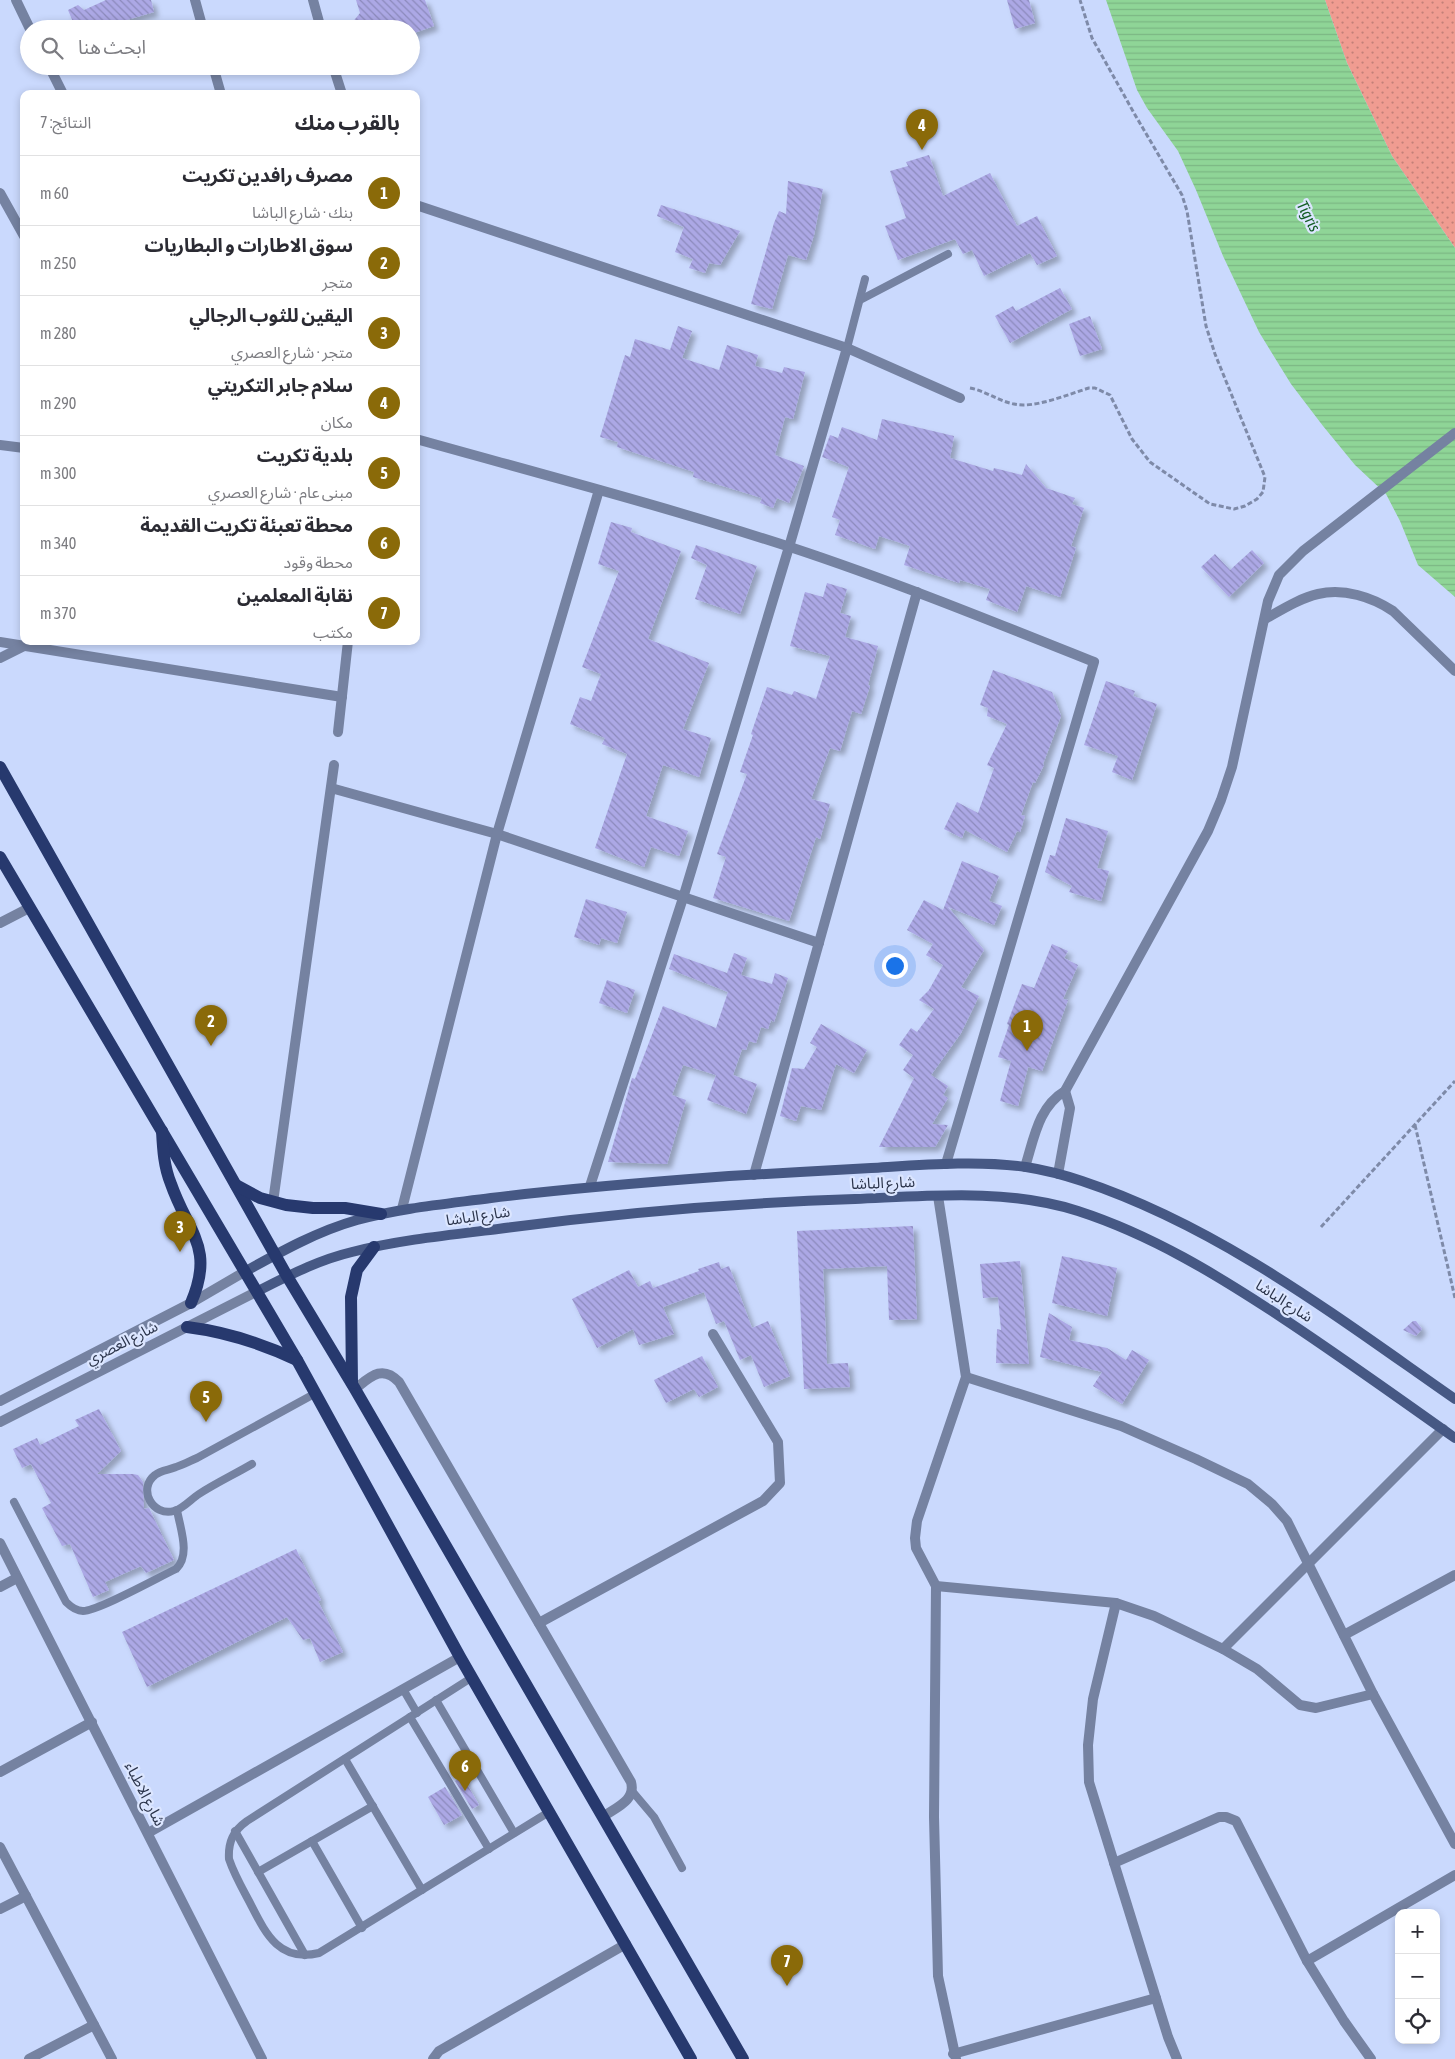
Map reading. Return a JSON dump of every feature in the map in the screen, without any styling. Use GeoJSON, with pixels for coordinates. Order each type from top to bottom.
{"type":"FeatureCollection","features":[{"type":"Feature","properties":{"kind":"main road"},"geometry":{"type":"LineString","coordinates":[[0,766],[287,1276],[354,1387],[604,1816],[743,2059]]}},
{"type":"Feature","properties":{"kind":"main road"},"geometry":{"type":"LineString","coordinates":[[0,857],[258,1291],[316,1393],[460,1658],[691,2059]]}},
{"type":"Feature","properties":{"kind":"main road"},"geometry":{"type":"LineString","coordinates":[[162,1131],[163,1149],[171,1185],[198,1243],[200,1274],[197,1289],[191,1303]]}},
{"type":"Feature","properties":{"kind":"main road"},"geometry":{"type":"LineString","coordinates":[[246,1271],[326,1230],[402,1209],[590,1186],[946,1164],[1025,1167],[1058,1174],[1116,1194],[1153,1210],[1252,1261],[1303,1292],[1455,1399]]}},
{"type":"Feature","properties":{"kind":"main road"},"geometry":{"type":"LineString","coordinates":[[235,1184],[254,1195],[273,1202],[300,1207],[345,1208],[381,1214]]}},
{"type":"Feature","properties":{"kind":"main road","name":"شارع الباشا"},"geometry":{"type":"LineString","coordinates":[[258,1291],[329,1258],[374,1247],[528,1225],[682,1208],[760,1203],[938,1196],[1018,1198],[1048,1202],[1080,1212],[1153,1241],[1212,1272],[1381,1384],[1455,1438]]}},
{"type":"Feature","properties":{"kind":"main road"},"geometry":{"type":"LineString","coordinates":[[354,1387],[351,1297],[358,1270],[374,1247]]}},
{"type":"Feature","properties":{"kind":"main road"},"geometry":{"type":"LineString","coordinates":[[187,1327],[255,1341],[297,1360]]}},
{"type":"Feature","properties":{"kind":"street"},"geometry":{"type":"LineString","coordinates":[[16,0],[26,20]]}},
{"type":"Feature","properties":{"kind":"street"},"geometry":{"type":"LineString","coordinates":[[195,0],[201,20]]}},
{"type":"Feature","properties":{"kind":"street"},"geometry":{"type":"LineString","coordinates":[[312,0],[319,20]]}},
{"type":"Feature","properties":{"kind":"street"},"geometry":{"type":"LineString","coordinates":[[54,75],[61,90]]}},
{"type":"Feature","properties":{"kind":"street"},"geometry":{"type":"LineString","coordinates":[[216,75],[220,90]]}},
{"type":"Feature","properties":{"kind":"street"},"geometry":{"type":"LineString","coordinates":[[336,75],[341,90]]}},
{"type":"Feature","properties":{"kind":"street"},"geometry":{"type":"LineString","coordinates":[[0,193],[20,229]]}},
{"type":"Feature","properties":{"kind":"street"},"geometry":{"type":"LineString","coordinates":[[420,206],[847,348],[960,398]]}},
{"type":"Feature","properties":{"kind":"street"},"geometry":{"type":"LineString","coordinates":[[590,1186],[683,898],[847,348]]}},
{"type":"Feature","properties":{"kind":"street"},"geometry":{"type":"LineString","coordinates":[[1025,1167],[1044,1110],[1056,1096],[1064,1091],[1208,831],[1232,767],[1268,601],[1279,575],[1303,551],[1455,433]]}},
{"type":"Feature","properties":{"kind":"street"},"geometry":{"type":"LineString","coordinates":[[420,440],[599,490],[789,547],[918,592],[1094,662],[946,1164]]}},
{"type":"Feature","properties":{"kind":"street"},"geometry":{"type":"LineString","coordinates":[[0,445],[20,448]]}},
{"type":"Feature","properties":{"kind":"street"},"geometry":{"type":"LineString","coordinates":[[402,1209],[497,834],[599,490]]}},
{"type":"Feature","properties":{"kind":"street"},"geometry":{"type":"LineString","coordinates":[[754,1175],[918,592]]}},
{"type":"Feature","properties":{"kind":"street"},"geometry":{"type":"LineString","coordinates":[[1265,619],[1318,594],[1350,592],[1382,604],[1393,611],[1455,671]]}},
{"type":"Feature","properties":{"kind":"street"},"geometry":{"type":"LineString","coordinates":[[0,642],[342,697]]}},
{"type":"Feature","properties":{"kind":"street"},"geometry":{"type":"LineString","coordinates":[[338,732],[348,645]]}},
{"type":"Feature","properties":{"kind":"street"},"geometry":{"type":"LineString","coordinates":[[0,658],[24,646]]}},
{"type":"Feature","properties":{"kind":"street"},"geometry":{"type":"LineString","coordinates":[[273,1202],[334,765]]}},
{"type":"Feature","properties":{"kind":"street"},"geometry":{"type":"LineString","coordinates":[[331,788],[497,834],[819,943]]}},
{"type":"Feature","properties":{"kind":"street"},"geometry":{"type":"LineString","coordinates":[[0,923],[29,908]]}},
{"type":"Feature","properties":{"kind":"street"},"geometry":{"type":"LineString","coordinates":[[1058,1174],[1070,1108],[1064,1091]]}},
{"type":"Feature","properties":{"kind":"street"},"geometry":{"type":"LineString","coordinates":[[938,1196],[966,1377],[915,1538],[916,1548],[936,1586],[934,1818],[938,1976],[954,2056],[1156,1998]]}},
{"type":"Feature","properties":{"kind":"street","name":"شارع العصري"},"geometry":{"type":"LineString","coordinates":[[0,1401],[191,1303],[246,1271]]}},
{"type":"Feature","properties":{"kind":"street","name":"شارع العصري"},"geometry":{"type":"LineString","coordinates":[[0,1422],[258,1291]]}},
{"type":"Feature","properties":{"kind":"street"},"geometry":{"type":"LineString","coordinates":[[539,1623],[762,1501],[780,1483],[778,1442],[713,1334]]}},
{"type":"Feature","properties":{"kind":"street"},"geometry":{"type":"LineString","coordinates":[[354,1387],[370,1376],[381,1373],[391,1375],[399,1382],[631,1782],[632,1791],[624,1803],[604,1816]]}},
{"type":"Feature","properties":{"kind":"street"},"geometry":{"type":"LineString","coordinates":[[966,1377],[1121,1426],[1248,1484],[1272,1504],[1287,1521],[1373,1694],[1455,1844]]}},
{"type":"Feature","properties":{"kind":"street"},"geometry":{"type":"LineString","coordinates":[[1224,1649],[1443,1429]]}},
{"type":"Feature","properties":{"kind":"street","name":"شارع الاطباء"},"geometry":{"type":"LineString","coordinates":[[0,1543],[262,2059]]}},
{"type":"Feature","properties":{"kind":"street"},"geometry":{"type":"LineString","coordinates":[[1344,1635],[1455,1574]]}},
{"type":"Feature","properties":{"kind":"street"},"geometry":{"type":"LineString","coordinates":[[0,1587],[17,1578]]}},
{"type":"Feature","properties":{"kind":"street"},"geometry":{"type":"LineString","coordinates":[[936,1586],[1116,1603],[1154,1616],[1224,1649],[1256,1670],[1300,1705],[1316,1708],[1373,1694]]}},
{"type":"Feature","properties":{"kind":"street"},"geometry":{"type":"LineString","coordinates":[[1116,1603],[1093,1699],[1088,1745],[1089,1782],[1156,1998],[1177,2059]]}},
{"type":"Feature","properties":{"kind":"street"},"geometry":{"type":"LineString","coordinates":[[148,1832],[460,1658]]}},
{"type":"Feature","properties":{"kind":"street"},"geometry":{"type":"LineString","coordinates":[[0,1772],[92,1722]]}},
{"type":"Feature","properties":{"kind":"street"},"geometry":{"type":"LineString","coordinates":[[1114,1863],[1219,1818],[1232,1818],[1240,1825],[1307,1961],[1344,2021],[1371,2059]]}},
{"type":"Feature","properties":{"kind":"street"},"geometry":{"type":"LineString","coordinates":[[0,1847],[112,2059]]}},
{"type":"Feature","properties":{"kind":"street"},"geometry":{"type":"LineString","coordinates":[[1307,1961],[1455,1875]]}},
{"type":"Feature","properties":{"kind":"street"},"geometry":{"type":"LineString","coordinates":[[0,1909],[26,1896]]}},
{"type":"Feature","properties":{"kind":"street"},"geometry":{"type":"LineString","coordinates":[[433,2059],[439,2051],[626,1944]]}},
{"type":"Feature","properties":{"kind":"street"},"geometry":{"type":"LineString","coordinates":[[29,2059],[94,2025]]}},
{"type":"Feature","properties":{"kind":"lane"},"geometry":{"type":"LineString","coordinates":[[860,300],[948,254]]}},
{"type":"Feature","properties":{"kind":"lane"},"geometry":{"type":"LineString","coordinates":[[847,348],[865,279]]}},
{"type":"Feature","properties":{"kind":"lane"},"geometry":{"type":"LineString","coordinates":[[252,1464],[200,1493],[177,1510],[161,1511],[152,1504],[147,1494],[147,1488],[156,1474],[190,1462],[316,1393]]}},
{"type":"Feature","properties":{"kind":"lane"},"geometry":{"type":"LineString","coordinates":[[14,1502],[66,1602],[71,1607],[83,1611],[98,1607],[176,1569],[181,1564],[184,1554],[177,1510]]}},
{"type":"Feature","properties":{"kind":"lane"},"geometry":{"type":"LineString","coordinates":[[472,1678],[247,1821],[235,1831],[228,1849],[229,1859],[265,1932],[282,1949],[305,1955],[326,1950],[549,1812]]}},
{"type":"Feature","properties":{"kind":"lane"},"geometry":{"type":"LineString","coordinates":[[403,1689],[413,1715],[488,1849]]}},
{"type":"Feature","properties":{"kind":"lane"},"geometry":{"type":"LineString","coordinates":[[436,1700],[514,1834]]}},
{"type":"Feature","properties":{"kind":"lane"},"geometry":{"type":"LineString","coordinates":[[345,1758],[422,1890]]}},
{"type":"Feature","properties":{"kind":"lane"},"geometry":{"type":"LineString","coordinates":[[632,1791],[654,1817],[682,1868]]}},
{"type":"Feature","properties":{"kind":"lane"},"geometry":{"type":"LineString","coordinates":[[258,1872],[373,1806]]}},
{"type":"Feature","properties":{"kind":"lane"},"geometry":{"type":"LineString","coordinates":[[235,1831],[305,1955]]}},
{"type":"Feature","properties":{"kind":"lane"},"geometry":{"type":"LineString","coordinates":[[312,1840],[362,1928]]}},
{"type":"Feature","properties":{"kind":"path"},"geometry":{"type":"LineString","coordinates":[[965,386],[982,390],[1002,401],[1015,405],[1030,405],[1089,388],[1096,388],[1110,395],[1132,439],[1150,462],[1210,504],[1234,509],[1245,506],[1257,499],[1263,492],[1265,477],[1215,354],[1206,326],[1187,211],[1182,195],[1092,38],[1080,0]]}},
{"type":"Feature","properties":{"kind":"path"},"geometry":{"type":"LineString","coordinates":[[1321,1227],[1455,1080]]}},
{"type":"Feature","properties":{"kind":"path"},"geometry":{"type":"LineString","coordinates":[[1415,1124],[1455,1298]]}},
{"type":"Feature","properties":{"kind":"shaded area"},"geometry":{"type":"Polygon","coordinates":[[[1325,0],[1455,0],[1455,248],[1392,156],[1347,63],[1325,0]]]}},
{"type":"Feature","properties":{"kind":"water","name":"Tigris"},"geometry":{"type":"Polygon","coordinates":[[[1106,0],[1325,0],[1347,63],[1392,156],[1455,248],[1455,597],[1418,565],[1400,521],[1386,494],[1355,465],[1323,426],[1291,384],[1259,332],[1223,256],[1178,151],[1147,108],[1137,90],[1106,0]]]}},
{"type":"Feature","properties":{"kind":"building"},"geometry":{"type":"Polygon","coordinates":[[[106,0],[151,0],[154,12],[127,20],[72,20],[68,10],[78,5],[84,10],[106,0]]]}},
{"type":"Feature","properties":{"kind":"building"},"geometry":{"type":"Polygon","coordinates":[[[356,0],[425,0],[434,26],[420,31],[420,20],[354,20],[360,13],[356,0]]]}},
{"type":"Feature","properties":{"kind":"building"},"geometry":{"type":"Polygon","coordinates":[[[1007,0],[1029,0],[1035,23],[1015,29],[1007,0]]]}},
{"type":"Feature","properties":{"kind":"building"},"geometry":{"type":"Polygon","coordinates":[[[929,155],[943,196],[990,173],[1017,226],[1037,216],[1057,256],[1037,265],[1030,253],[984,276],[972,250],[963,254],[955,239],[898,260],[885,226],[906,218],[890,171],[908,166],[906,162],[929,155]]]}},
{"type":"Feature","properties":{"kind":"building"},"geometry":{"type":"Polygon","coordinates":[[[788,181],[823,189],[814,235],[806,260],[788,255],[772,309],[751,304],[774,223],[779,211],[786,214],[788,181]]]}},
{"type":"Feature","properties":{"kind":"building"},"geometry":{"type":"Polygon","coordinates":[[[661,205],[740,231],[720,265],[709,263],[705,273],[689,268],[693,259],[675,252],[684,227],[657,216],[661,205]]]}},
{"type":"Feature","properties":{"kind":"building"},"geometry":{"type":"Polygon","coordinates":[[[1060,288],[1072,309],[1010,343],[995,316],[1013,306],[1016,311],[1060,288]]]}},
{"type":"Feature","properties":{"kind":"building"},"geometry":{"type":"Polygon","coordinates":[[[1090,316],[1102,349],[1080,356],[1069,324],[1090,316]]]}},
{"type":"Feature","properties":{"kind":"building"},"geometry":{"type":"Polygon","coordinates":[[[678,326],[692,331],[682,358],[719,370],[727,345],[758,355],[755,366],[782,373],[784,367],[805,372],[793,419],[785,417],[775,455],[804,466],[789,503],[777,498],[773,508],[760,503],[762,498],[693,477],[694,472],[617,447],[618,442],[600,437],[625,355],[630,357],[635,339],[670,350],[678,326]]]}},
{"type":"Feature","properties":{"kind":"building"},"geometry":{"type":"Polygon","coordinates":[[[882,419],[954,436],[950,458],[993,471],[994,468],[1022,475],[1026,464],[1046,488],[1075,498],[1072,504],[1084,508],[1071,546],[1076,548],[1060,597],[1026,586],[1017,612],[986,600],[990,589],[960,580],[959,583],[904,565],[910,546],[879,536],[875,549],[835,535],[840,520],[832,517],[849,467],[822,457],[830,435],[838,438],[842,427],[877,440],[882,419]]]}},
{"type":"Feature","properties":{"kind":"building"},"geometry":{"type":"Polygon","coordinates":[[[611,522],[632,528],[631,532],[681,551],[648,639],[709,663],[683,729],[711,738],[699,777],[663,765],[646,816],[688,831],[679,856],[651,847],[644,867],[595,848],[627,754],[602,744],[605,738],[570,724],[580,697],[591,701],[601,674],[582,667],[619,571],[598,564],[611,522]]]}},
{"type":"Feature","properties":{"kind":"building"},"geometry":{"type":"Polygon","coordinates":[[[696,545],[757,566],[740,614],[695,599],[707,565],[691,558],[696,545]]]}},
{"type":"Feature","properties":{"kind":"building"},"geometry":{"type":"Polygon","coordinates":[[[1252,550],[1264,563],[1229,597],[1201,567],[1215,554],[1230,570],[1252,550]]]}},
{"type":"Feature","properties":{"kind":"building"},"geometry":{"type":"Polygon","coordinates":[[[827,583],[847,589],[840,613],[851,616],[845,637],[878,646],[868,685],[870,686],[861,714],[852,711],[840,751],[830,748],[811,799],[830,804],[820,839],[816,837],[789,921],[713,898],[726,857],[717,854],[747,774],[740,772],[767,687],[792,695],[794,691],[816,699],[830,656],[790,646],[805,592],[823,597],[827,583]]]}},
{"type":"Feature","properties":{"kind":"building"},"geometry":{"type":"Polygon","coordinates":[[[993,670],[1052,692],[1061,716],[1044,765],[1035,783],[1033,782],[1021,815],[1025,816],[1020,832],[1017,831],[1007,852],[965,830],[962,838],[944,829],[957,802],[978,813],[994,768],[987,765],[1007,724],[987,716],[988,708],[980,705],[993,670]]]}},
{"type":"Feature","properties":{"kind":"building"},"geometry":{"type":"Polygon","coordinates":[[[1106,681],[1135,691],[1133,696],[1157,704],[1132,780],[1112,772],[1118,756],[1084,745],[1106,681]]]}},
{"type":"Feature","properties":{"kind":"building"},"geometry":{"type":"Polygon","coordinates":[[[1066,818],[1108,831],[1097,868],[1109,871],[1101,901],[1069,892],[1072,886],[1045,872],[1050,855],[1055,856],[1066,818]]]}},
{"type":"Feature","properties":{"kind":"building"},"geometry":{"type":"Polygon","coordinates":[[[962,861],[999,876],[989,901],[1002,906],[994,925],[948,907],[984,950],[961,987],[979,996],[961,1033],[931,1075],[948,1086],[943,1095],[948,1098],[932,1124],[948,1125],[935,1147],[879,1147],[914,1078],[903,1070],[913,1055],[899,1045],[911,1028],[917,1032],[934,1009],[919,1000],[929,990],[943,965],[926,955],[933,944],[907,930],[924,900],[943,910],[962,861]]]}},
{"type":"Feature","properties":{"kind":"building"},"geometry":{"type":"Polygon","coordinates":[[[586,899],[627,912],[617,943],[601,938],[599,945],[574,937],[586,899]]]}},
{"type":"Feature","properties":{"kind":"building"},"geometry":{"type":"Polygon","coordinates":[[[1052,944],[1068,951],[1064,958],[1078,965],[1063,999],[1068,1000],[1042,1071],[1028,1067],[1018,1106],[1000,1101],[1011,1061],[998,1057],[1009,1025],[1007,1024],[1022,984],[1034,988],[1052,944]]]}},
{"type":"Feature","properties":{"kind":"building"},"geometry":{"type":"Polygon","coordinates":[[[734,953],[747,958],[741,975],[772,984],[775,973],[788,978],[774,1022],[771,1020],[768,1029],[761,1027],[756,1043],[749,1041],[746,1050],[742,1049],[733,1075],[757,1084],[746,1114],[707,1100],[716,1075],[683,1065],[672,1095],[686,1100],[667,1164],[608,1162],[632,1078],[635,1079],[663,1006],[716,1028],[728,992],[669,969],[674,954],[727,973],[734,953]]]}},
{"type":"Feature","properties":{"kind":"building"},"geometry":{"type":"Polygon","coordinates":[[[607,980],[635,990],[627,1013],[599,1003],[607,980]]]}},
{"type":"Feature","properties":{"kind":"building"},"geometry":{"type":"Polygon","coordinates":[[[821,1024],[867,1050],[854,1073],[836,1064],[821,1110],[801,1106],[796,1121],[780,1116],[792,1068],[804,1069],[817,1047],[810,1043],[821,1024]]]}},
{"type":"Feature","properties":{"kind":"building"},"geometry":{"type":"Polygon","coordinates":[[[913,1226],[917,1319],[889,1320],[887,1266],[823,1269],[827,1364],[848,1363],[850,1387],[804,1389],[797,1231],[913,1226]]]}},
{"type":"Feature","properties":{"kind":"building"},"geometry":{"type":"Polygon","coordinates":[[[1062,1256],[1117,1268],[1107,1316],[1052,1303],[1062,1256]]]}},
{"type":"Feature","properties":{"kind":"building"},"geometry":{"type":"Polygon","coordinates":[[[1020,1261],[1029,1364],[996,1363],[997,1329],[1001,1330],[998,1297],[983,1298],[980,1264],[1020,1261]]]}},
{"type":"Feature","properties":{"kind":"building"},"geometry":{"type":"Polygon","coordinates":[[[719,1262],[721,1269],[729,1266],[752,1328],[768,1321],[790,1376],[764,1387],[751,1355],[740,1360],[724,1321],[716,1324],[704,1292],[663,1307],[674,1334],[639,1345],[633,1329],[597,1348],[572,1299],[629,1270],[638,1287],[650,1281],[653,1288],[719,1262]]]}},
{"type":"Feature","properties":{"kind":"building"},"geometry":{"type":"Polygon","coordinates":[[[1049,1313],[1072,1327],[1069,1340],[1107,1348],[1126,1360],[1132,1350],[1149,1360],[1122,1404],[1093,1386],[1102,1372],[1040,1357],[1049,1313]]]}},
{"type":"Feature","properties":{"kind":"building"},"geometry":{"type":"Polygon","coordinates":[[[1413,1321],[1416,1321],[1422,1329],[1416,1336],[1403,1330],[1413,1321]]]}},
{"type":"Feature","properties":{"kind":"building"},"geometry":{"type":"Polygon","coordinates":[[[702,1356],[718,1387],[699,1397],[694,1389],[666,1403],[654,1380],[702,1356]]]}},
{"type":"Feature","properties":{"kind":"building"},"geometry":{"type":"Polygon","coordinates":[[[99,1409],[121,1451],[97,1474],[138,1475],[143,1482],[144,1509],[149,1508],[174,1560],[146,1573],[141,1566],[105,1582],[109,1590],[93,1597],[70,1544],[62,1546],[42,1508],[51,1503],[31,1464],[22,1468],[13,1449],[37,1438],[40,1445],[79,1426],[75,1420],[99,1409]]]}},
{"type":"Feature","properties":{"kind":"building"},"geometry":{"type":"Polygon","coordinates":[[[296,1549],[321,1600],[318,1601],[343,1652],[320,1662],[310,1638],[303,1640],[287,1617],[147,1687],[122,1632],[296,1549]]]}},
{"type":"Feature","properties":{"kind":"building"},"geometry":{"type":"Polygon","coordinates":[[[463,1777],[479,1805],[472,1809],[455,1781],[463,1777]]]}},
{"type":"Feature","properties":{"kind":"building"},"geometry":{"type":"Polygon","coordinates":[[[445,1787],[462,1815],[444,1825],[428,1797],[445,1787]]]}},
{"type":"Feature","properties":{"kind":"place","name":"سلام جابر التكريتي"},"geometry":{"type":"Point","coordinates":[922,150]}},
{"type":"Feature","properties":{"kind":"place","name":"سوق الاطارات و البطاريات"},"geometry":{"type":"Point","coordinates":[211,1046]}},
{"type":"Feature","properties":{"kind":"place","name":"مصرف رافدين تكريت"},"geometry":{"type":"Point","coordinates":[1027,1051]}},
{"type":"Feature","properties":{"kind":"place","name":"اليقين للثوب الرجالي"},"geometry":{"type":"Point","coordinates":[180,1252]}},
{"type":"Feature","properties":{"kind":"place","name":"بلدية تكريت"},"geometry":{"type":"Point","coordinates":[206,1422]}},
{"type":"Feature","properties":{"kind":"place","name":"محطة تعبئة تكريت القديمة"},"geometry":{"type":"Point","coordinates":[465,1791]}},
{"type":"Feature","properties":{"kind":"place","name":"نقابة المعلمين"},"geometry":{"type":"Point","coordinates":[787,1986]}}]}
